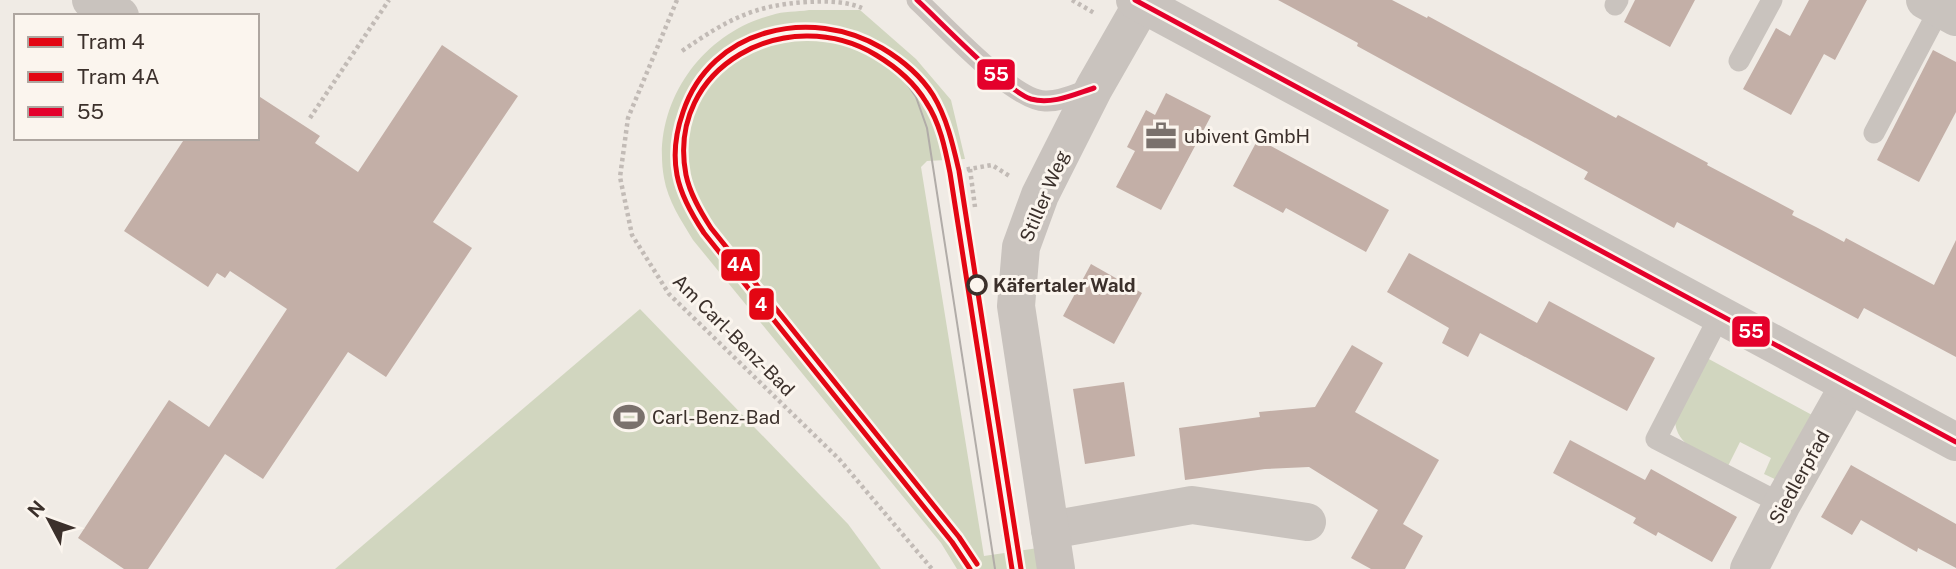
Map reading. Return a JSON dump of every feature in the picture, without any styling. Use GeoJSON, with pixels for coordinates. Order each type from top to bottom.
{"type":"FeatureCollection","features":[{"type":"Feature","properties":{"kind":"street"},"geometry":{"type":"LineString","coordinates":[[91,0],[116,14]]}},
{"type":"Feature","properties":{"kind":"street"},"geometry":{"type":"LineString","coordinates":[[1138,2],[1719,317],[1956,442]]}},
{"type":"Feature","properties":{"kind":"street","name":"Stiller Weg"},"geometry":{"type":"LineString","coordinates":[[1056,569],[1016,306],[1021,247],[1040,195],[1138,2]]}},
{"type":"Feature","properties":{"kind":"street","name":"Siedlerpfad"},"geometry":{"type":"LineString","coordinates":[[1749,569],[1849,385]]}},
{"type":"Feature","properties":{"kind":"street"},"geometry":{"type":"LineString","coordinates":[[1050,530],[1192,505],[1307,522]]}},
{"type":"Feature","properties":{"kind":"lane"},"geometry":{"type":"LineString","coordinates":[[918,0],[1009,86],[1030,99],[1060,99],[1094,88]]}},
{"type":"Feature","properties":{"kind":"lane"},"geometry":{"type":"LineString","coordinates":[[1739,61],[1772,0]]}},
{"type":"Feature","properties":{"kind":"lane"},"geometry":{"type":"LineString","coordinates":[[1874,133],[1940,8]]}},
{"type":"Feature","properties":{"kind":"lane"},"geometry":{"type":"LineString","coordinates":[[1719,317],[1656,439],[1782,504]]}},
{"type":"Feature","properties":{"kind":"path"},"geometry":{"type":"LineString","coordinates":[[310,118],[389,0]]}},
{"type":"Feature","properties":{"kind":"path","name":"Am Carl-Benz-Bad"},"geometry":{"type":"LineString","coordinates":[[677,0],[628,118],[620,177],[632,235],[668,294],[839,459],[932,569]]}},
{"type":"Feature","properties":{"kind":"path"},"geometry":{"type":"LineString","coordinates":[[682,51],[739,15],[758,8],[785,3],[819,2],[851,3],[862,8]]}},
{"type":"Feature","properties":{"kind":"path"},"geometry":{"type":"LineString","coordinates":[[946,173],[992,165],[1040,195]]}},
{"type":"Feature","properties":{"kind":"path"},"geometry":{"type":"LineString","coordinates":[[970,169],[975,207]]}},
{"type":"Feature","properties":{"kind":"green space"},"geometry":{"type":"Polygon","coordinates":[[[809,10],[860,10],[916,59],[951,100],[965,159],[927,161],[921,167],[984,556],[1045,547],[1048,569],[957,569],[941,543],[693,240],[672,202],[664,178],[662,151],[665,124],[674,99],[687,76],[703,55],[746,24],[776,14],[809,10]]]}},
{"type":"Feature","properties":{"kind":"green space","name":"Carl-Benz-Bad"},"geometry":{"type":"Polygon","coordinates":[[[640,309],[848,524],[881,569],[335,569],[640,309]]]}},
{"type":"Feature","properties":{"kind":"green space"},"geometry":{"type":"Polygon","coordinates":[[[1707,358],[1812,415],[1779,481],[1764,474],[1771,458],[1740,442],[1728,466],[1693,449],[1680,436],[1675,418],[1707,358]]]}},
{"type":"Feature","properties":{"kind":"building"},"geometry":{"type":"Polygon","coordinates":[[[1278,0],[1392,0],[1427,18],[1428,16],[1616,118],[1618,115],[1708,163],[1707,165],[1794,211],[1792,215],[1844,242],[1846,238],[1934,285],[1956,240],[1956,357],[1864,308],[1858,319],[1677,222],[1674,228],[1584,179],[1588,172],[1278,0]]]}},
{"type":"Feature","properties":{"kind":"building"},"geometry":{"type":"Polygon","coordinates":[[[1635,0],[1695,0],[1670,47],[1624,22],[1635,0]]]}},
{"type":"Feature","properties":{"kind":"building"},"geometry":{"type":"Polygon","coordinates":[[[1809,0],[1867,0],[1835,60],[1824,54],[1791,115],[1743,89],[1776,28],[1790,36],[1809,0]]]}},
{"type":"Feature","properties":{"kind":"building"},"geometry":{"type":"Polygon","coordinates":[[[442,45],[518,96],[433,222],[472,248],[386,377],[348,352],[263,479],[225,454],[148,569],[124,569],[78,538],[169,400],[209,427],[287,309],[230,271],[225,278],[217,273],[208,287],[124,231],[184,140],[259,140],[259,96],[320,136],[315,143],[358,172],[442,45]]]}},
{"type":"Feature","properties":{"kind":"building"},"geometry":{"type":"Polygon","coordinates":[[[1933,50],[1956,62],[1956,112],[1919,182],[1877,160],[1933,50]]]}},
{"type":"Feature","properties":{"kind":"building"},"geometry":{"type":"Polygon","coordinates":[[[1166,93],[1211,116],[1161,210],[1116,187],[1135,151],[1127,147],[1146,110],[1155,115],[1166,93]]]}},
{"type":"Feature","properties":{"kind":"building"},"geometry":{"type":"Polygon","coordinates":[[[1258,139],[1389,210],[1366,252],[1286,208],[1283,213],[1233,186],[1258,139]]]}},
{"type":"Feature","properties":{"kind":"building"},"geometry":{"type":"Polygon","coordinates":[[[1409,253],[1537,323],[1549,301],[1655,358],[1627,411],[1480,333],[1468,357],[1442,343],[1449,328],[1387,292],[1409,253]]]}},
{"type":"Feature","properties":{"kind":"building"},"geometry":{"type":"Polygon","coordinates":[[[1091,264],[1142,293],[1114,344],[1063,316],[1091,264]]]}},
{"type":"Feature","properties":{"kind":"building"},"geometry":{"type":"Polygon","coordinates":[[[1352,345],[1383,363],[1355,412],[1439,460],[1403,524],[1423,536],[1405,569],[1371,569],[1351,558],[1378,510],[1309,467],[1265,469],[1185,480],[1179,428],[1260,417],[1259,412],[1315,407],[1352,345]]]}},
{"type":"Feature","properties":{"kind":"building"},"geometry":{"type":"Polygon","coordinates":[[[1124,382],[1135,456],[1085,464],[1073,389],[1124,382]]]}},
{"type":"Feature","properties":{"kind":"building"},"geometry":{"type":"Polygon","coordinates":[[[1570,440],[1645,480],[1651,469],[1737,517],[1712,562],[1658,532],[1656,536],[1633,523],[1636,518],[1553,473],[1570,440]]]}},
{"type":"Feature","properties":{"kind":"building"},"geometry":{"type":"Polygon","coordinates":[[[1851,465],[1956,524],[1956,568],[1918,548],[1917,552],[1861,520],[1852,535],[1821,517],[1851,465]]]}},
{"type":"Feature","properties":{"kind":"tram line"},"geometry":{"type":"LineString","coordinates":[[805,27],[847,35],[870,46],[897,69],[916,97],[927,128],[995,569]]}},
{"type":"Feature","properties":{"kind":"tram line","name":"4"},"geometry":{"type":"LineString","coordinates":[[970,569],[952,542],[704,233],[681,190],[676,167],[677,135],[683,112],[697,83],[716,61],[740,44],[766,33],[795,28],[825,28],[854,35],[882,48],[904,63],[923,81],[938,104],[949,132],[959,171],[1021,569]]}},
{"type":"Feature","properties":{"kind":"tram line","name":"4A"},"geometry":{"type":"LineString","coordinates":[[977,564],[959,537],[711,228],[699,209],[686,175],[685,136],[694,103],[714,75],[740,54],[772,41],[806,36],[842,40],[876,55],[897,70],[916,88],[931,110],[950,173],[1012,569]]}},
{"type":"Feature","properties":{"kind":"transit line","name":"55"},"geometry":{"type":"LineString","coordinates":[[917,0],[990,70],[1031,99],[1055,100],[1094,88]]}},
{"type":"Feature","properties":{"kind":"transit line","name":"55"},"geometry":{"type":"LineString","coordinates":[[1135,0],[1956,442]]}},
{"type":"Feature","properties":{"kind":"place","name":"ubivent GmbH"},"geometry":{"type":"Point","coordinates":[1161,136]}},
{"type":"Feature","properties":{"kind":"place","name":"Käfertaler Wald"},"geometry":{"type":"Point","coordinates":[977,285]}},
{"type":"Feature","properties":{"kind":"place","name":"Carl-Benz-Bad"},"geometry":{"type":"Point","coordinates":[629,417]}}]}
